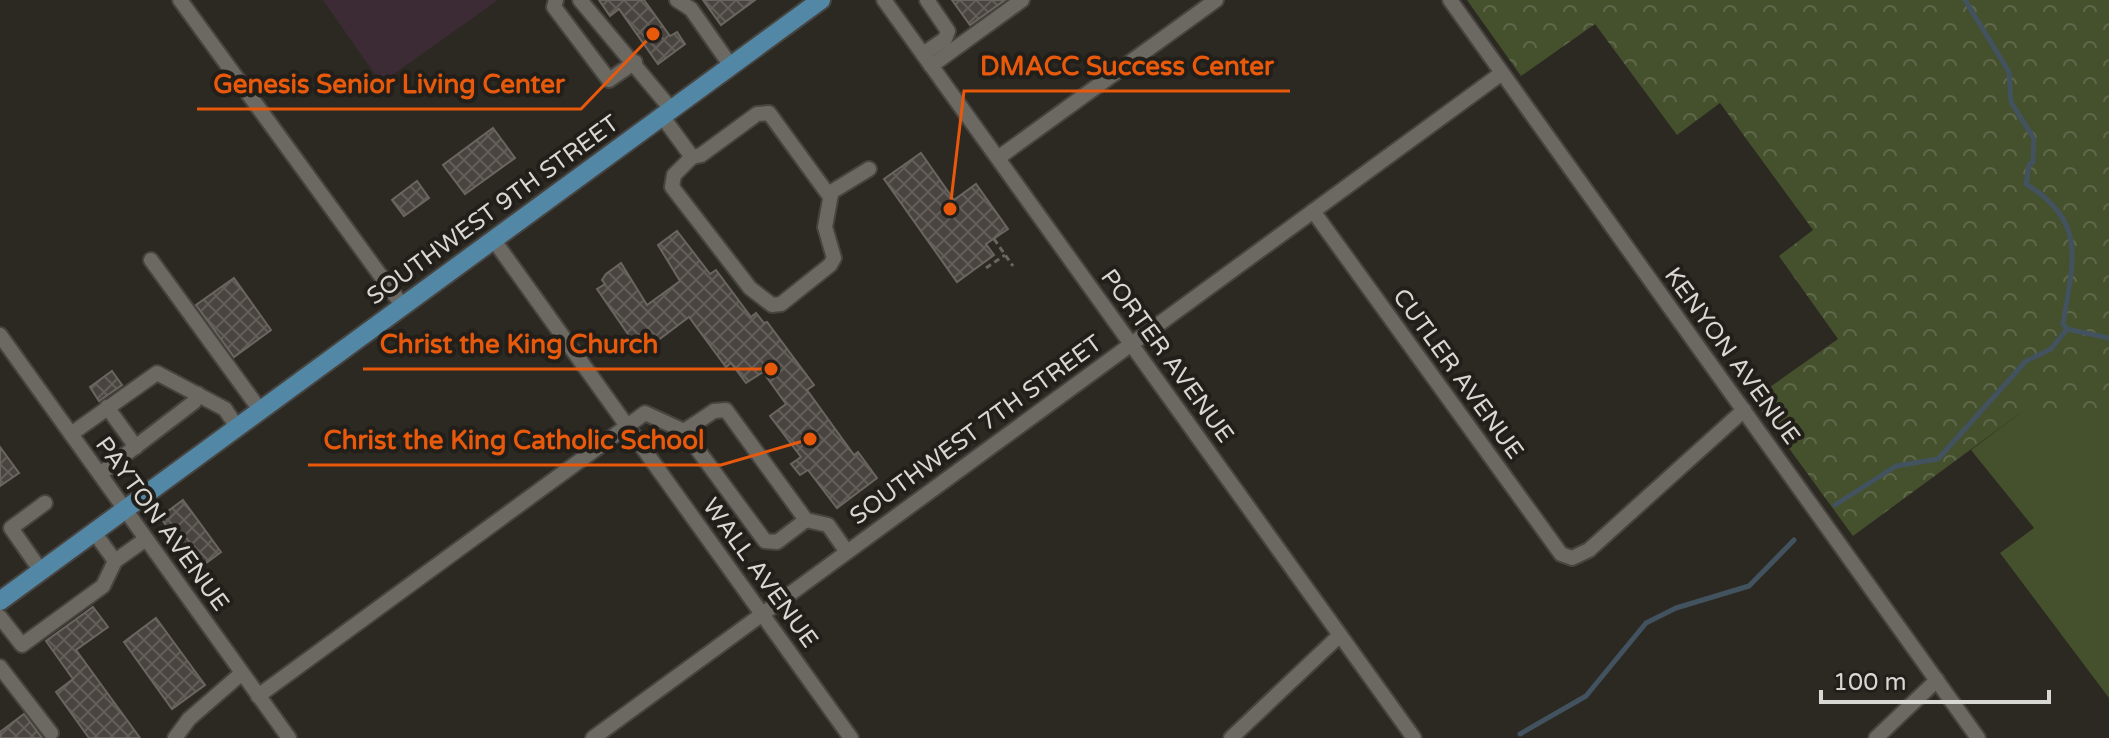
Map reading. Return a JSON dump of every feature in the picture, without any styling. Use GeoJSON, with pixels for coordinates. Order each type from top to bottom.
{"type":"FeatureCollection","features":[{"type":"Feature","properties":{"kind":"main road","name":"SOUTHWEST 9TH STREET"},"geometry":{"type":"LineString","coordinates":[[0,601],[821,0]]}},
{"type":"Feature","properties":{"kind":"street"},"geometry":{"type":"LineString","coordinates":[[180,0],[402,305]]}},
{"type":"Feature","properties":{"kind":"street"},"geometry":{"type":"LineString","coordinates":[[556,0],[554,7],[609,80],[635,62]]}},
{"type":"Feature","properties":{"kind":"street"},"geometry":{"type":"LineString","coordinates":[[580,0],[622,54],[635,62],[692,157]]}},
{"type":"Feature","properties":{"kind":"street"},"geometry":{"type":"LineString","coordinates":[[677,0],[691,9],[731,66]]}},
{"type":"Feature","properties":{"kind":"street","name":"PORTER AVENUE"},"geometry":{"type":"LineString","coordinates":[[884,0],[1414,738]]}},
{"type":"Feature","properties":{"kind":"street"},"geometry":{"type":"LineString","coordinates":[[927,0],[948,31],[927,60]]}},
{"type":"Feature","properties":{"kind":"street"},"geometry":{"type":"LineString","coordinates":[[927,60],[1022,0]]}},
{"type":"Feature","properties":{"kind":"street"},"geometry":{"type":"LineString","coordinates":[[998,158],[1216,0]]}},
{"type":"Feature","properties":{"kind":"street","name":"KENYON AVENUE"},"geometry":{"type":"LineString","coordinates":[[1450,0],[1978,738]]}},
{"type":"Feature","properties":{"kind":"street","name":"SOUTHWEST 7TH STREET"},"geometry":{"type":"LineString","coordinates":[[593,738],[1502,73]]}},
{"type":"Feature","properties":{"kind":"street"},"geometry":{"type":"LineString","coordinates":[[831,194],[824,189],[769,113],[763,111],[701,155],[692,157],[674,175],[672,187],[750,288],[772,305],[781,304],[830,265],[834,253],[825,227],[831,194],[869,169]]}},
{"type":"Feature","properties":{"kind":"street","name":"CUTLER AVENUE"},"geometry":{"type":"LineString","coordinates":[[1313,211],[1556,548],[1572,558],[1589,550],[1744,410]]}},
{"type":"Feature","properties":{"kind":"street","name":"WALL AVENUE"},"geometry":{"type":"LineString","coordinates":[[493,239],[851,738]]}},
{"type":"Feature","properties":{"kind":"street"},"geometry":{"type":"LineString","coordinates":[[151,260],[260,410]]}},
{"type":"Feature","properties":{"kind":"street","name":"PAYTON AVENUE"},"geometry":{"type":"LineString","coordinates":[[0,335],[289,738]]}},
{"type":"Feature","properties":{"kind":"street"},"geometry":{"type":"LineString","coordinates":[[71,434],[157,373],[225,409],[237,427]]}},
{"type":"Feature","properties":{"kind":"street"},"geometry":{"type":"LineString","coordinates":[[100,474],[194,402],[198,394]]}},
{"type":"Feature","properties":{"kind":"street"},"geometry":{"type":"LineString","coordinates":[[107,407],[136,447]]}},
{"type":"Feature","properties":{"kind":"street"},"geometry":{"type":"LineString","coordinates":[[684,431],[714,411],[726,410],[806,520],[828,525],[847,552]]}},
{"type":"Feature","properties":{"kind":"street"},"geometry":{"type":"LineString","coordinates":[[258,696],[645,413],[684,431],[765,541],[777,542],[806,520]]}},
{"type":"Feature","properties":{"kind":"street"},"geometry":{"type":"LineString","coordinates":[[41,571],[11,528],[45,503]]}},
{"type":"Feature","properties":{"kind":"street"},"geometry":{"type":"LineString","coordinates":[[94,532],[115,561]]}},
{"type":"Feature","properties":{"kind":"street"},"geometry":{"type":"LineString","coordinates":[[0,617],[22,645],[103,586],[115,561],[146,539]]}},
{"type":"Feature","properties":{"kind":"street"},"geometry":{"type":"LineString","coordinates":[[1231,738],[1340,635]]}},
{"type":"Feature","properties":{"kind":"street"},"geometry":{"type":"LineString","coordinates":[[0,667],[51,733]]}},
{"type":"Feature","properties":{"kind":"street"},"geometry":{"type":"LineString","coordinates":[[175,738],[189,719],[242,673]]}},
{"type":"Feature","properties":{"kind":"street"},"geometry":{"type":"LineString","coordinates":[[1876,738],[1937,680]]}},
{"type":"Feature","properties":{"kind":"path"},"geometry":{"type":"LineString","coordinates":[[994,239],[1013,266]]}},
{"type":"Feature","properties":{"kind":"path"},"geometry":{"type":"LineString","coordinates":[[986,268],[1005,255]]}},
{"type":"Feature","properties":{"kind":"shaded area"},"geometry":{"type":"Polygon","coordinates":[[[323,0],[498,0],[381,83],[323,0]]]}},
{"type":"Feature","properties":{"kind":"green space"},"geometry":{"type":"Polygon","coordinates":[[[1467,0],[2109,0],[2109,414],[2019,414],[1853,536],[1753,399],[1838,339],[1779,256],[1813,230],[1720,103],[1677,135],[1595,24],[1521,76],[1467,0]]]}},
{"type":"Feature","properties":{"kind":"green space"},"geometry":{"type":"Polygon","coordinates":[[[2019,414],[2109,414],[2109,698],[2000,553],[2034,528],[1971,450],[2019,414]]]}},
{"type":"Feature","properties":{"kind":"building"},"geometry":{"type":"Polygon","coordinates":[[[599,0],[644,0],[670,36],[677,32],[685,44],[658,64],[619,9],[610,16],[599,0]]]}},
{"type":"Feature","properties":{"kind":"building"},"geometry":{"type":"Polygon","coordinates":[[[703,0],[755,0],[721,25],[703,0]]]}},
{"type":"Feature","properties":{"kind":"building"},"geometry":{"type":"Polygon","coordinates":[[[952,0],[1005,0],[970,25],[952,0]]]}},
{"type":"Feature","properties":{"kind":"building"},"geometry":{"type":"Polygon","coordinates":[[[493,128],[515,158],[465,194],[443,165],[493,128]]]}},
{"type":"Feature","properties":{"kind":"building"},"geometry":{"type":"Polygon","coordinates":[[[921,153],[954,200],[976,184],[1008,229],[986,244],[994,255],[957,282],[884,179],[921,153]]]}},
{"type":"Feature","properties":{"kind":"building"},"geometry":{"type":"Polygon","coordinates":[[[417,181],[429,198],[404,216],[392,200],[417,181]]]}},
{"type":"Feature","properties":{"kind":"building"},"geometry":{"type":"Polygon","coordinates":[[[677,231],[710,274],[716,270],[751,317],[756,313],[764,323],[767,322],[814,385],[807,390],[854,455],[858,452],[877,478],[837,508],[808,470],[800,475],[791,464],[801,457],[770,416],[786,404],[763,372],[746,383],[731,363],[726,367],[689,317],[641,353],[597,289],[605,284],[602,280],[606,274],[621,263],[647,305],[680,281],[658,245],[677,231]]]}},
{"type":"Feature","properties":{"kind":"building"},"geometry":{"type":"Polygon","coordinates":[[[234,278],[271,330],[234,357],[196,305],[234,278]]]}},
{"type":"Feature","properties":{"kind":"building"},"geometry":{"type":"Polygon","coordinates":[[[112,371],[122,385],[99,401],[90,387],[112,371]]]}},
{"type":"Feature","properties":{"kind":"building"},"geometry":{"type":"Polygon","coordinates":[[[0,447],[19,473],[0,486],[0,447]]]}},
{"type":"Feature","properties":{"kind":"building"},"geometry":{"type":"Polygon","coordinates":[[[183,500],[221,552],[198,569],[160,517],[183,500]]]}},
{"type":"Feature","properties":{"kind":"building"},"geometry":{"type":"Polygon","coordinates":[[[93,607],[108,627],[76,650],[140,738],[89,738],[56,692],[73,679],[46,641],[93,607]]]}},
{"type":"Feature","properties":{"kind":"building"},"geometry":{"type":"Polygon","coordinates":[[[156,618],[205,685],[172,709],[124,642],[156,618]]]}},
{"type":"Feature","properties":{"kind":"building"},"geometry":{"type":"Polygon","coordinates":[[[24,714],[42,738],[0,738],[0,732],[24,714]]]}},
{"type":"Feature","properties":{"kind":"waterway"},"geometry":{"type":"LineString","coordinates":[[1965,0],[2009,72],[2011,102],[2034,139],[2033,162],[2029,165],[2026,184],[2046,198],[2068,228],[2072,262],[2063,324],[2067,329],[2109,338]]}},
{"type":"Feature","properties":{"kind":"waterway"},"geometry":{"type":"LineString","coordinates":[[1835,505],[1896,466],[1938,459],[2026,361],[2051,349],[2067,329]]}},
{"type":"Feature","properties":{"kind":"waterway"},"geometry":{"type":"LineString","coordinates":[[1520,734],[1586,696],[1646,623],[1676,608],[1749,586],[1794,540]]}},
{"type":"Feature","properties":{"kind":"place","name":"Genesis Senior Living Center"},"geometry":{"type":"Point","coordinates":[653,34]}},
{"type":"Feature","properties":{"kind":"place","name":"DMACC Success Center"},"geometry":{"type":"Point","coordinates":[950,209]}},
{"type":"Feature","properties":{"kind":"place","name":"Christ the King Church"},"geometry":{"type":"Point","coordinates":[771,369]}},
{"type":"Feature","properties":{"kind":"place","name":"Christ the King Catholic School"},"geometry":{"type":"Point","coordinates":[810,439]}}]}
